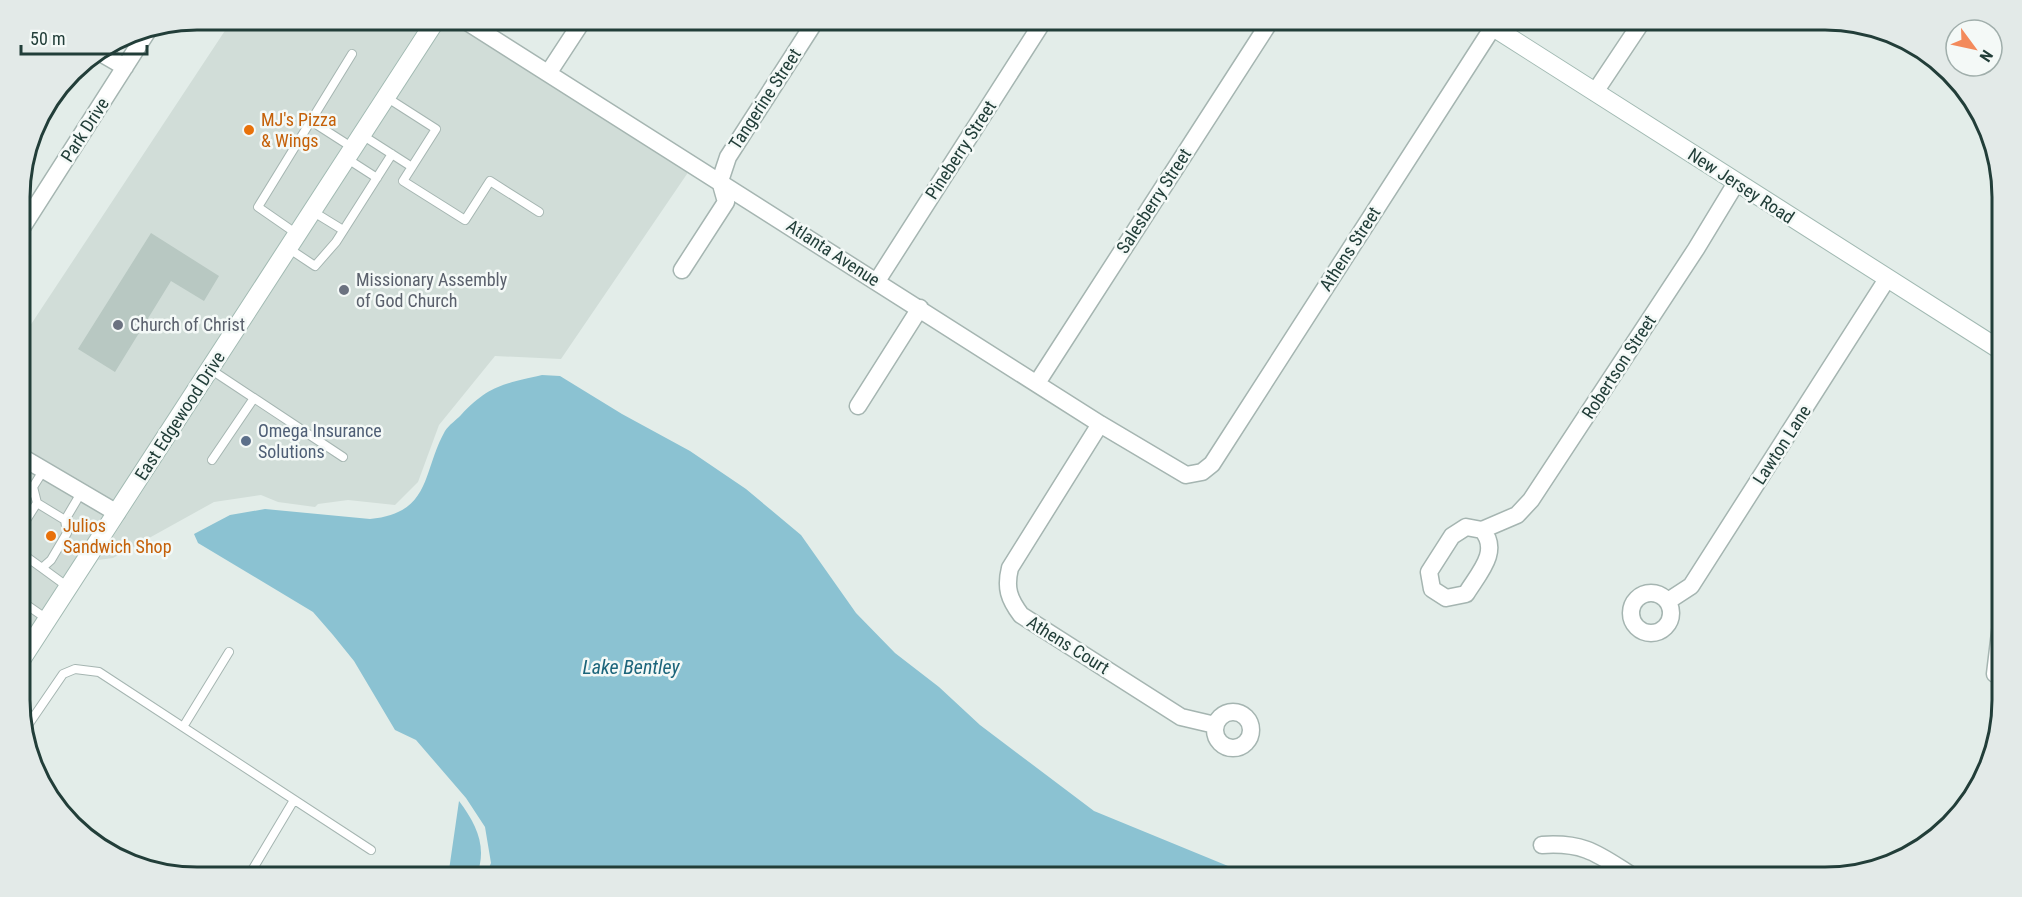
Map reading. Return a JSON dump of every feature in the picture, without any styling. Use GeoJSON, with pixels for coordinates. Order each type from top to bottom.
{"type":"FeatureCollection","features":[{"type":"Feature","properties":{"kind":"street","name":"East Edgewood Drive"},"geometry":{"type":"LineString","coordinates":[[30,646],[429,30]]}},
{"type":"Feature","properties":{"kind":"street","name":"Atlanta Avenue"},"geometry":{"type":"LineString","coordinates":[[480,30],[1100,424],[1186,475],[1205,470]]}},
{"type":"Feature","properties":{"kind":"street"},"geometry":{"type":"LineString","coordinates":[[549,72],[576,30]]}},
{"type":"Feature","properties":{"kind":"street","name":"Tangerine Street"},"geometry":{"type":"LineString","coordinates":[[720,181],[728,157],[810,30]]}},
{"type":"Feature","properties":{"kind":"street","name":"Pineberry Street"},"geometry":{"type":"LineString","coordinates":[[877,281],[1038,30]]}},
{"type":"Feature","properties":{"kind":"street","name":"Salesberry Street"},"geometry":{"type":"LineString","coordinates":[[1036,383],[1265,30]]}},
{"type":"Feature","properties":{"kind":"street","name":"Athens Street"},"geometry":{"type":"LineString","coordinates":[[1205,470],[1212,464],[1483,30]]}},
{"type":"Feature","properties":{"kind":"street","name":"New Jersey Road"},"geometry":{"type":"LineString","coordinates":[[1498,30],[1992,345]]}},
{"type":"Feature","properties":{"kind":"street"},"geometry":{"type":"LineString","coordinates":[[1596,92],[1636,30]]}},
{"type":"Feature","properties":{"kind":"street","name":"Park Drive"},"geometry":{"type":"LineString","coordinates":[[30,214],[142,40]]}},
{"type":"Feature","properties":{"kind":"street"},"geometry":{"type":"LineString","coordinates":[[107,57],[125,67]]}},
{"type":"Feature","properties":{"kind":"street"},"geometry":{"type":"LineString","coordinates":[[682,270],[726,202],[720,181]]}},
{"type":"Feature","properties":{"kind":"street","name":"Robertson Street"},"geometry":{"type":"LineString","coordinates":[[1482,530],[1517,514],[1531,500],[1696,249],[1736,183]]}},
{"type":"Feature","properties":{"kind":"street","name":"Lawton Lane"},"geometry":{"type":"LineString","coordinates":[[1668,601],[1691,586],[1887,279]]}},
{"type":"Feature","properties":{"kind":"street"},"geometry":{"type":"LineString","coordinates":[[858,406],[920,308]]}},
{"type":"Feature","properties":{"kind":"street","name":"Athens Court"},"geometry":{"type":"LineString","coordinates":[[1100,424],[1013,562],[1006,584],[1010,601],[1021,615],[1181,717],[1215,726]]}},
{"type":"Feature","properties":{"kind":"street"},"geometry":{"type":"LineString","coordinates":[[30,462],[117,513]]}},
{"type":"Feature","properties":{"kind":"street"},"geometry":{"type":"LineString","coordinates":[[1542,844],[1570,843],[1597,854],[1618,867]]}},
{"type":"Feature","properties":{"kind":"lane"},"geometry":{"type":"LineString","coordinates":[[352,54],[258,207],[315,266],[343,230],[392,154]]}},
{"type":"Feature","properties":{"kind":"lane"},"geometry":{"type":"LineString","coordinates":[[386,96],[436,129],[403,181],[465,220],[490,182],[539,213]]}},
{"type":"Feature","properties":{"kind":"lane"},"geometry":{"type":"LineString","coordinates":[[311,121],[354,147],[392,154],[412,167]]}},
{"type":"Feature","properties":{"kind":"lane"},"geometry":{"type":"LineString","coordinates":[[354,147],[377,178]]}},
{"type":"Feature","properties":{"kind":"lane"},"geometry":{"type":"LineString","coordinates":[[312,210],[343,230]]}},
{"type":"Feature","properties":{"kind":"lane"},"geometry":{"type":"LineString","coordinates":[[210,369],[343,458]]}},
{"type":"Feature","properties":{"kind":"lane"},"geometry":{"type":"LineString","coordinates":[[212,460],[254,398]]}},
{"type":"Feature","properties":{"kind":"lane"},"geometry":{"type":"LineString","coordinates":[[30,492],[43,471]]}},
{"type":"Feature","properties":{"kind":"lane"},"geometry":{"type":"LineString","coordinates":[[33,487],[37,503],[66,520]]}},
{"type":"Feature","properties":{"kind":"lane"},"geometry":{"type":"LineString","coordinates":[[42,568],[51,560],[67,533],[66,520],[81,493]]}},
{"type":"Feature","properties":{"kind":"lane"},"geometry":{"type":"LineString","coordinates":[[30,514],[37,503]]}},
{"type":"Feature","properties":{"kind":"lane"},"geometry":{"type":"LineString","coordinates":[[30,559],[69,587]]}},
{"type":"Feature","properties":{"kind":"lane"},"geometry":{"type":"LineString","coordinates":[[30,608],[47,620]]}},
{"type":"Feature","properties":{"kind":"lane"},"geometry":{"type":"LineString","coordinates":[[183,727],[229,652]]}},
{"type":"Feature","properties":{"kind":"lane"},"geometry":{"type":"LineString","coordinates":[[31,721],[63,674],[75,669],[99,672],[371,850]]}},
{"type":"Feature","properties":{"kind":"lane"},"geometry":{"type":"LineString","coordinates":[[254,867],[294,800]]}},
{"type":"Feature","properties":{"kind":"shaded area"},"geometry":{"type":"Polygon","coordinates":[[[225,30],[418,30],[113,501],[30,451],[30,326],[225,30]]]}},
{"type":"Feature","properties":{"kind":"shaded area"},"geometry":{"type":"Polygon","coordinates":[[[441,30],[463,30],[689,171],[561,359],[495,356],[439,425],[418,482],[395,505],[348,500],[318,504],[315,507],[278,502],[261,495],[214,502],[113,558],[98,560],[441,30]]]}},
{"type":"Feature","properties":{"kind":"shaded area"},"geometry":{"type":"Polygon","coordinates":[[[30,470],[104,515],[30,628],[30,470]]]}},
{"type":"Feature","properties":{"kind":"water","name":"Lake Bentley"},"geometry":{"type":"Polygon","coordinates":[[[542,375],[560,376],[622,414],[690,451],[746,489],[801,535],[856,613],[895,653],[939,687],[980,725],[1094,811],[1232,867],[489,867],[491,863],[485,827],[466,798],[416,740],[395,730],[354,661],[313,612],[198,543],[194,534],[230,515],[265,509],[370,519],[390,515],[405,508],[422,488],[445,431],[480,397],[498,387],[542,375]]]}},
{"type":"Feature","properties":{"kind":"water"},"geometry":{"type":"Polygon","coordinates":[[[459,801],[479,837],[481,856],[479,867],[449,867],[459,801]]]}},
{"type":"Feature","properties":{"kind":"building","name":"Church of Christ"},"geometry":{"type":"Polygon","coordinates":[[[151,233],[219,276],[204,301],[171,281],[115,372],[78,349],[151,233]]]}},
{"type":"Feature","properties":{"kind":"place","name":"MJ's Pizza & Wings"},"geometry":{"type":"Point","coordinates":[249,130]}},
{"type":"Feature","properties":{"kind":"place","name":"Missionary Assembly of God Church"},"geometry":{"type":"Point","coordinates":[344,290]}},
{"type":"Feature","properties":{"kind":"place","name":"Church of Christ"},"geometry":{"type":"Point","coordinates":[118,325]}},
{"type":"Feature","properties":{"kind":"place","name":"Omega Insurance Solutions"},"geometry":{"type":"Point","coordinates":[246,441]}},
{"type":"Feature","properties":{"kind":"place","name":"Julios Sandwich Shop"},"geometry":{"type":"Point","coordinates":[51,536]}}]}
